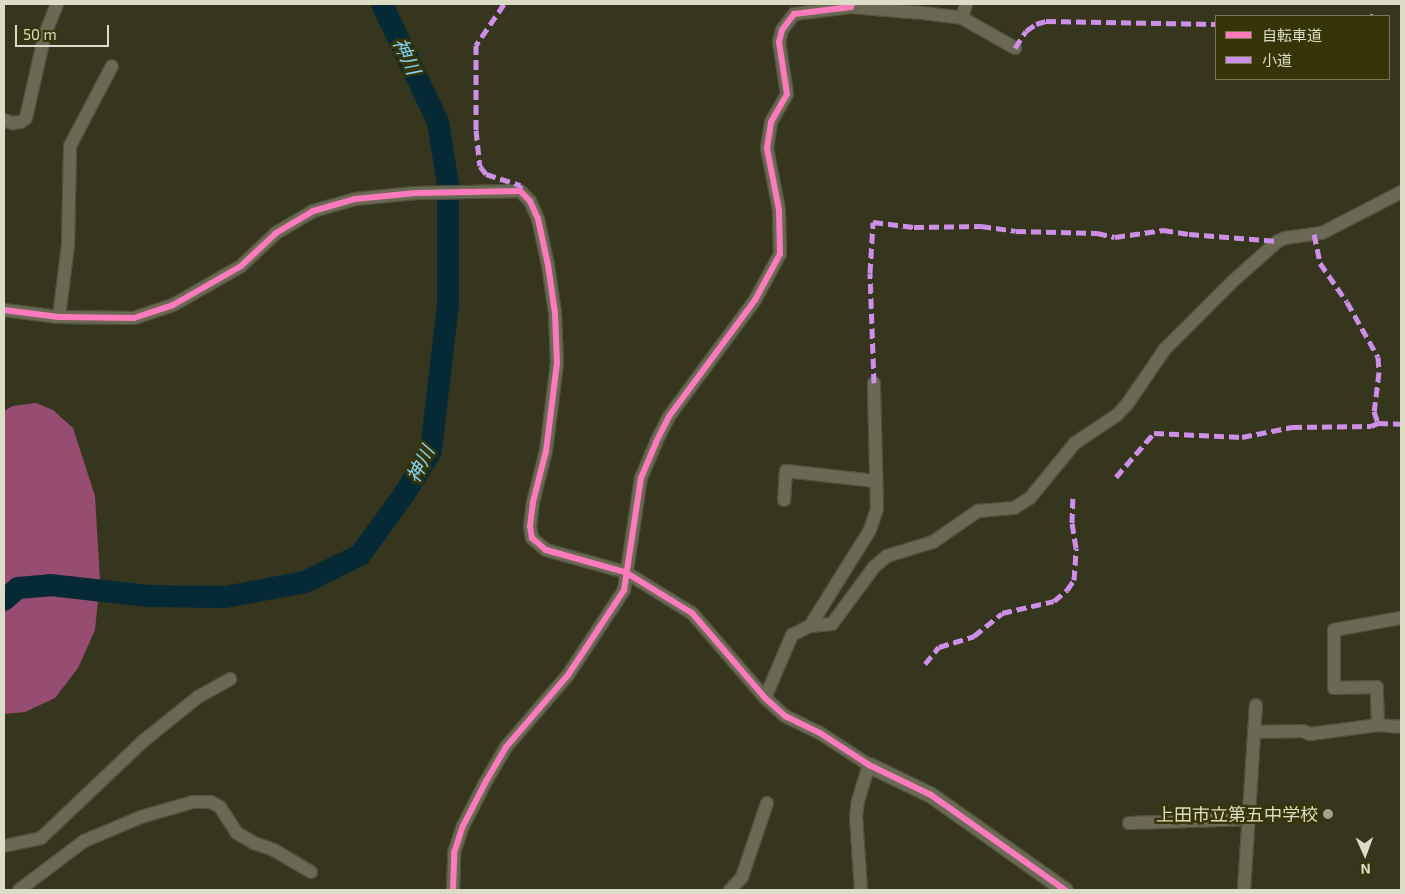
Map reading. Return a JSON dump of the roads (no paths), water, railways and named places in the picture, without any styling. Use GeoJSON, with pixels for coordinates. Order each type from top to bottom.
{"type":"FeatureCollection","features":[{"type":"Feature","properties":{"kind":"street"},"geometry":{"type":"LineString","coordinates":[[4,120],[12,123],[21,122],[26,118],[45,34],[57,4]]}},
{"type":"Feature","properties":{"kind":"street"},"geometry":{"type":"LineString","coordinates":[[962,18],[966,4]]}},
{"type":"Feature","properties":{"kind":"street"},"geometry":{"type":"LineString","coordinates":[[453,890],[454,854],[463,826],[484,783],[506,747],[568,676],[624,590],[625,572],[641,478],[656,442],[670,415],[755,300],[780,254],[779,210],[768,148],[771,122],[786,94],[778,42],[782,30],[794,14],[851,5],[962,18],[1015,48]]}},
{"type":"Feature","properties":{"kind":"street"},"geometry":{"type":"LineString","coordinates":[[59,318],[68,245],[70,146],[112,66]]}},
{"type":"Feature","properties":{"kind":"street"},"geometry":{"type":"LineString","coordinates":[[4,310],[59,318],[134,318],[173,305],[241,266],[276,232],[312,211],[355,199],[416,193],[483,190],[520,191],[530,202],[538,219],[548,265],[555,313],[557,363],[546,451],[532,502],[530,526],[532,538],[546,550],[625,572],[692,613],[765,698],[785,716],[820,733],[870,765],[931,795],[1048,884],[1065,890]]}},
{"type":"Feature","properties":{"kind":"street"},"geometry":{"type":"LineString","coordinates":[[765,698],[792,635],[810,626],[832,624],[874,567],[888,556],[933,542],[978,511],[1014,508],[1030,498],[1075,443],[1117,415],[1128,403],[1165,349],[1233,281],[1278,241],[1285,238],[1322,233],[1401,192]]}},
{"type":"Feature","properties":{"kind":"street"},"geometry":{"type":"LineString","coordinates":[[810,626],[870,530],[877,509],[874,383]]}},
{"type":"Feature","properties":{"kind":"street"},"geometry":{"type":"LineString","coordinates":[[784,500],[786,471],[876,481]]}},
{"type":"Feature","properties":{"kind":"street"},"geometry":{"type":"LineString","coordinates":[[1378,725],[1377,687],[1334,688],[1334,630],[1401,618]]}},
{"type":"Feature","properties":{"kind":"street"},"geometry":{"type":"LineString","coordinates":[[4,846],[41,838],[142,742],[198,697],[230,679]]}},
{"type":"Feature","properties":{"kind":"street"},"geometry":{"type":"LineString","coordinates":[[1244,890],[1256,705]]}},
{"type":"Feature","properties":{"kind":"street"},"geometry":{"type":"LineString","coordinates":[[1255,732],[1303,731],[1310,734],[1378,725],[1401,727]]}},
{"type":"Feature","properties":{"kind":"street"},"geometry":{"type":"LineString","coordinates":[[861,890],[856,817],[858,800],[870,765]]}},
{"type":"Feature","properties":{"kind":"street"},"geometry":{"type":"LineString","coordinates":[[19,890],[84,841],[140,817],[193,802],[211,802],[220,807],[237,833],[254,844],[274,850],[311,872]]}},
{"type":"Feature","properties":{"kind":"street"},"geometry":{"type":"LineString","coordinates":[[730,890],[742,877],[767,803]]}},
{"type":"Feature","properties":{"kind":"street"},"geometry":{"type":"LineString","coordinates":[[1129,824],[1249,819]]}},
{"type":"Feature","properties":{"kind":"waterway","name":"神川"},"geometry":{"type":"LineString","coordinates":[[4,600],[18,588],[50,585],[148,596],[225,597],[305,582],[360,555],[405,493],[431,451],[448,305],[448,184],[438,122],[382,4]]}},
{"type":"Feature","properties":{"kind":"place","name":"上田市立第五中学校"},"geometry":{"type":"Point","coordinates":[1328,814]}}]}
